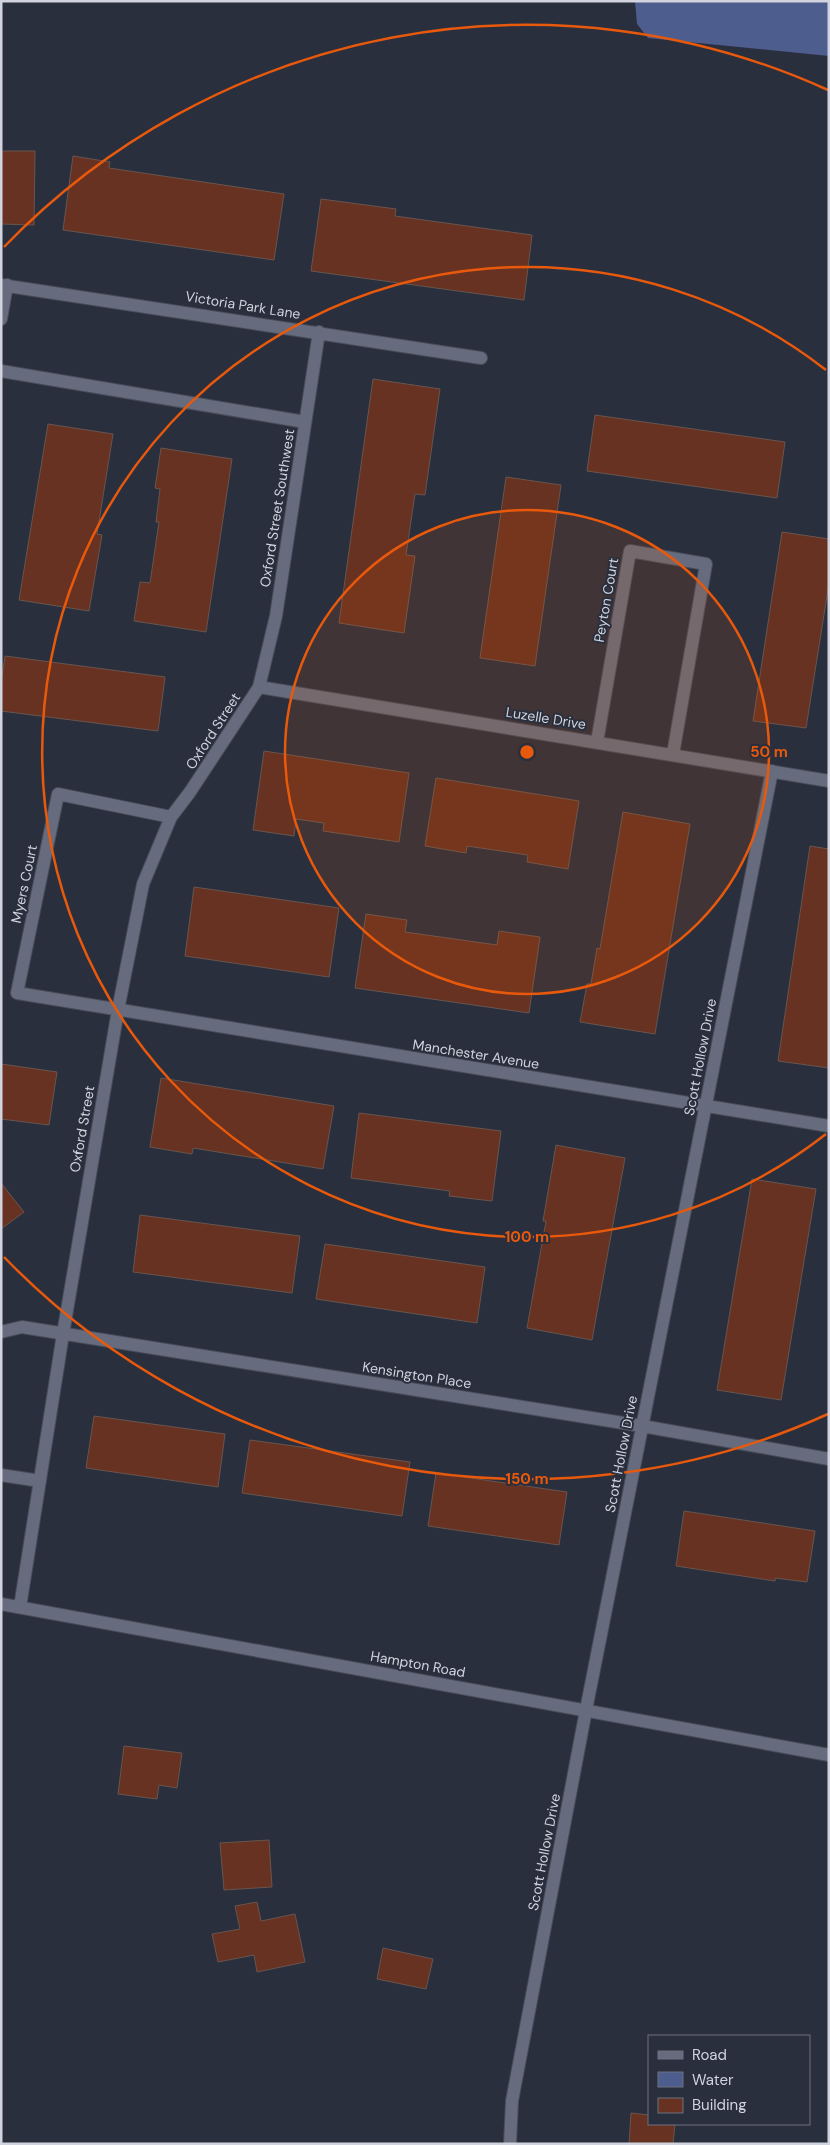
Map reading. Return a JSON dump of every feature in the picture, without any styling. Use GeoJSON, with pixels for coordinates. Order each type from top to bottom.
{"type":"FeatureCollection","features":[{"type":"Feature","properties":{"kind":"street"},"geometry":{"type":"LineString","coordinates":[[1,319],[4,285]]}},
{"type":"Feature","properties":{"kind":"street","name":"Victoria Park Lane"},"geometry":{"type":"LineString","coordinates":[[4,285],[481,358]]}},
{"type":"Feature","properties":{"kind":"street","name":"Oxford Street Southwest"},"geometry":{"type":"LineString","coordinates":[[259,687],[276,616],[319,332]]}},
{"type":"Feature","properties":{"kind":"street"},"geometry":{"type":"LineString","coordinates":[[1,371],[305,422]]}},
{"type":"Feature","properties":{"kind":"street","name":"Peyton Court"},"geometry":{"type":"LineString","coordinates":[[597,742],[630,551],[706,564],[673,754]]}},
{"type":"Feature","properties":{"kind":"street","name":"Luzelle Drive"},"geometry":{"type":"LineString","coordinates":[[259,687],[829,781]]}},
{"type":"Feature","properties":{"kind":"street","name":"Oxford Street"},"geometry":{"type":"LineString","coordinates":[[20,1608],[63,1334],[118,1010],[143,884],[171,817],[190,792],[259,687]]}},
{"type":"Feature","properties":{"kind":"street","name":"Scott Hollow Drive"},"geometry":{"type":"LineString","coordinates":[[510,2144],[512,2101],[586,1710],[772,771]]}},
{"type":"Feature","properties":{"kind":"street","name":"Myers Court"},"geometry":{"type":"LineString","coordinates":[[118,1010],[17,993],[58,794],[171,817]]}},
{"type":"Feature","properties":{"kind":"street","name":"Manchester Avenue"},"geometry":{"type":"LineString","coordinates":[[118,1010],[829,1126]]}},
{"type":"Feature","properties":{"kind":"street","name":"Kensington Place"},"geometry":{"type":"LineString","coordinates":[[1,1332],[22,1327],[642,1426],[829,1459]]}},
{"type":"Feature","properties":{"kind":"street"},"geometry":{"type":"LineString","coordinates":[[1,1475],[40,1481]]}},
{"type":"Feature","properties":{"kind":"street","name":"Hampton Road"},"geometry":{"type":"LineString","coordinates":[[1,1604],[829,1754]]}},
{"type":"Feature","properties":{"kind":"water"},"geometry":{"type":"Polygon","coordinates":[[[635,1],[829,1],[829,56],[648,38],[637,24],[635,1]]]}},
{"type":"Feature","properties":{"kind":"building"},"geometry":{"type":"Polygon","coordinates":[[[1,151],[35,151],[34,225],[1,224],[1,151]]]}},
{"type":"Feature","properties":{"kind":"building"},"geometry":{"type":"Polygon","coordinates":[[[73,156],[110,162],[109,168],[284,194],[274,260],[63,230],[73,156]]]}},
{"type":"Feature","properties":{"kind":"building"},"geometry":{"type":"Polygon","coordinates":[[[321,199],[396,209],[395,216],[532,235],[524,300],[311,271],[321,199]]]}},
{"type":"Feature","properties":{"kind":"building"},"geometry":{"type":"Polygon","coordinates":[[[373,379],[440,389],[425,495],[415,494],[406,555],[415,556],[404,633],[339,623],[373,379]]]}},
{"type":"Feature","properties":{"kind":"building"},"geometry":{"type":"Polygon","coordinates":[[[595,415],[785,442],[777,498],[587,471],[595,415]]]}},
{"type":"Feature","properties":{"kind":"building"},"geometry":{"type":"Polygon","coordinates":[[[48,424],[113,434],[97,534],[102,535],[89,611],[19,600],[48,424]]]}},
{"type":"Feature","properties":{"kind":"building"},"geometry":{"type":"Polygon","coordinates":[[[161,448],[232,459],[206,632],[134,621],[140,582],[150,583],[159,522],[156,522],[160,489],[155,488],[161,448]]]}},
{"type":"Feature","properties":{"kind":"building"},"geometry":{"type":"Polygon","coordinates":[[[506,477],[561,485],[535,666],[480,658],[506,477]]]}},
{"type":"Feature","properties":{"kind":"building"},"geometry":{"type":"Polygon","coordinates":[[[782,532],[829,539],[829,583],[806,728],[753,721],[782,532]]]}},
{"type":"Feature","properties":{"kind":"building"},"geometry":{"type":"Polygon","coordinates":[[[5,656],[165,677],[158,731],[1,711],[1,683],[5,656]]]}},
{"type":"Feature","properties":{"kind":"building"},"geometry":{"type":"Polygon","coordinates":[[[264,751],[409,773],[399,842],[323,831],[324,823],[296,819],[294,836],[253,830],[264,751]]]}},
{"type":"Feature","properties":{"kind":"building"},"geometry":{"type":"Polygon","coordinates":[[[436,778],[579,801],[568,869],[527,862],[528,855],[467,846],[466,853],[425,846],[436,778]]]}},
{"type":"Feature","properties":{"kind":"building"},"geometry":{"type":"Polygon","coordinates":[[[623,812],[690,824],[655,1034],[580,1022],[587,984],[591,984],[597,948],[600,949],[623,812]]]}},
{"type":"Feature","properties":{"kind":"building"},"geometry":{"type":"Polygon","coordinates":[[[810,846],[829,849],[829,1068],[778,1061],[810,846]]]}},
{"type":"Feature","properties":{"kind":"building"},"geometry":{"type":"Polygon","coordinates":[[[194,887],[339,908],[329,977],[185,956],[194,887]]]}},
{"type":"Feature","properties":{"kind":"building"},"geometry":{"type":"Polygon","coordinates":[[[366,914],[407,920],[405,932],[497,945],[499,931],[540,937],[529,1013],[355,988],[366,914]]]}},
{"type":"Feature","properties":{"kind":"building"},"geometry":{"type":"Polygon","coordinates":[[[1,1064],[57,1072],[49,1125],[1,1119],[1,1064]]]}},
{"type":"Feature","properties":{"kind":"building"},"geometry":{"type":"Polygon","coordinates":[[[161,1078],[334,1106],[323,1169],[193,1148],[192,1154],[150,1147],[161,1078]]]}},
{"type":"Feature","properties":{"kind":"building"},"geometry":{"type":"Polygon","coordinates":[[[359,1113],[501,1131],[492,1201],[449,1196],[450,1191],[351,1178],[359,1113]]]}},
{"type":"Feature","properties":{"kind":"building"},"geometry":{"type":"Polygon","coordinates":[[[556,1145],[625,1158],[592,1340],[527,1328],[546,1221],[543,1221],[556,1145]]]}},
{"type":"Feature","properties":{"kind":"building"},"geometry":{"type":"Polygon","coordinates":[[[752,1179],[816,1189],[781,1400],[717,1390],[752,1179]]]}},
{"type":"Feature","properties":{"kind":"building"},"geometry":{"type":"Polygon","coordinates":[[[1,1183],[24,1212],[1,1229],[1,1183]]]}},
{"type":"Feature","properties":{"kind":"building"},"geometry":{"type":"Polygon","coordinates":[[[140,1215],[300,1236],[292,1293],[133,1272],[140,1215]]]}},
{"type":"Feature","properties":{"kind":"building"},"geometry":{"type":"Polygon","coordinates":[[[325,1244],[485,1267],[477,1323],[316,1299],[325,1244]]]}},
{"type":"Feature","properties":{"kind":"building"},"geometry":{"type":"Polygon","coordinates":[[[94,1416],[225,1434],[218,1487],[86,1468],[94,1416]]]}},
{"type":"Feature","properties":{"kind":"building"},"geometry":{"type":"Polygon","coordinates":[[[250,1440],[410,1462],[402,1516],[242,1493],[250,1440]]]}},
{"type":"Feature","properties":{"kind":"building"},"geometry":{"type":"Polygon","coordinates":[[[436,1473],[567,1492],[559,1545],[428,1526],[436,1473]]]}},
{"type":"Feature","properties":{"kind":"building"},"geometry":{"type":"Polygon","coordinates":[[[684,1511],[815,1531],[807,1582],[775,1578],[775,1581],[676,1566],[684,1511]]]}},
{"type":"Feature","properties":{"kind":"building"},"geometry":{"type":"Polygon","coordinates":[[[124,1746],[182,1753],[177,1788],[159,1785],[157,1799],[118,1794],[124,1746]]]}},
{"type":"Feature","properties":{"kind":"building"},"geometry":{"type":"Polygon","coordinates":[[[269,1840],[272,1887],[224,1890],[220,1843],[269,1840]]]}},
{"type":"Feature","properties":{"kind":"building"},"geometry":{"type":"Polygon","coordinates":[[[257,1902],[261,1921],[295,1914],[305,1962],[257,1972],[254,1955],[218,1962],[212,1934],[240,1929],[235,1906],[257,1902]]]}},
{"type":"Feature","properties":{"kind":"building"},"geometry":{"type":"Polygon","coordinates":[[[383,1948],[433,1959],[426,1989],[377,1979],[383,1948]]]}},
{"type":"Feature","properties":{"kind":"building"},"geometry":{"type":"Polygon","coordinates":[[[631,2113],[648,2115],[648,2125],[675,2125],[673,2144],[629,2144],[631,2113]]]}}]}
